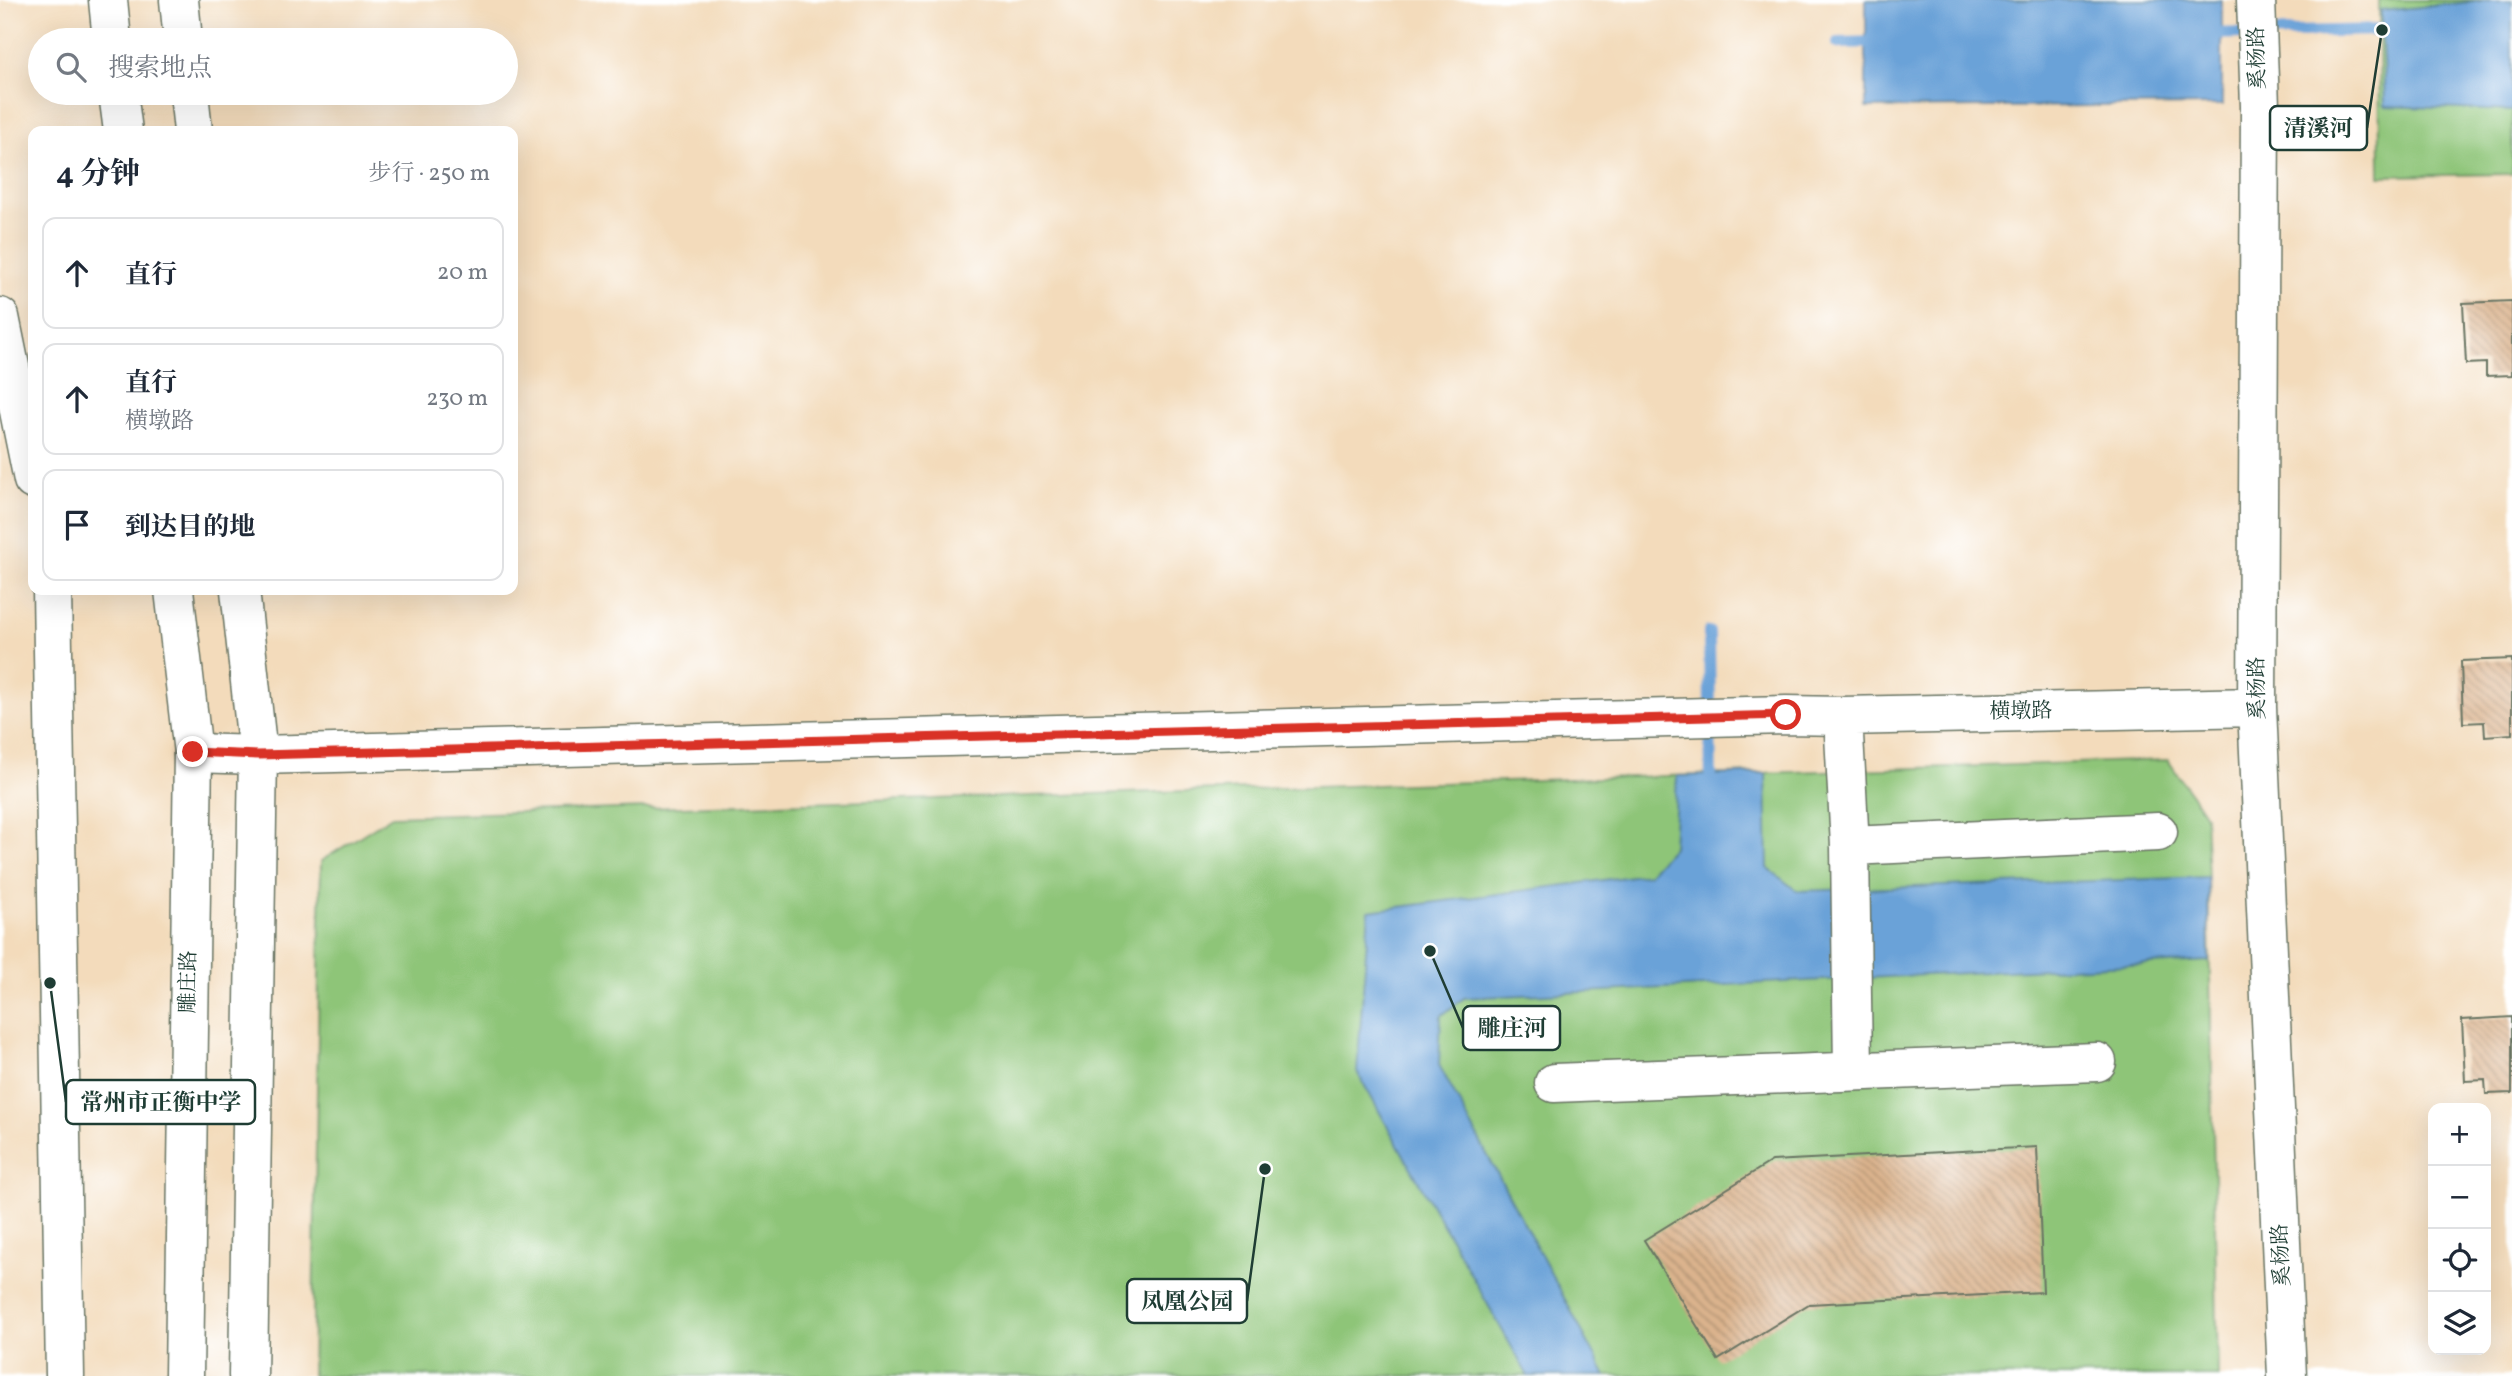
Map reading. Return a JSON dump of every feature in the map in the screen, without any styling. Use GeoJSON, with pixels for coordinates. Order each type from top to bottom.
{"type":"FeatureCollection","features":[{"type":"Feature","properties":{"kind":"street"},"geometry":{"type":"LineString","coordinates":[[108,0],[112,28]]}},
{"type":"Feature","properties":{"kind":"street"},"geometry":{"type":"LineString","coordinates":[[179,0],[182,28]]}},
{"type":"Feature","properties":{"kind":"street","name":"奚杨路"},"geometry":{"type":"LineString","coordinates":[[2256,0],[2260,106],[2257,707],[2287,1376]]}},
{"type":"Feature","properties":{"kind":"street"},"geometry":{"type":"LineString","coordinates":[[120,105],[122,126]]}},
{"type":"Feature","properties":{"kind":"street"},"geometry":{"type":"LineString","coordinates":[[190,105],[192,126]]}},
{"type":"Feature","properties":{"kind":"street"},"geometry":{"type":"LineString","coordinates":[[0,317],[28,455]]}},
{"type":"Feature","properties":{"kind":"street"},"geometry":{"type":"LineString","coordinates":[[52,595],[65,1376]]}},
{"type":"Feature","properties":{"kind":"street","name":"雕庄路"},"geometry":{"type":"LineString","coordinates":[[175,595],[193,752],[184,1376]]}},
{"type":"Feature","properties":{"kind":"street"},"geometry":{"type":"LineString","coordinates":[[241,595],[258,755],[248,1376]]}},
{"type":"Feature","properties":{"kind":"street","name":"横墩路"},"geometry":{"type":"LineString","coordinates":[[258,755],[1786,715],[2257,707]]}},
{"type":"Feature","properties":{"kind":"street"},"geometry":{"type":"LineString","coordinates":[[1843,716],[1850,846],[1853,1071]]}},
{"type":"Feature","properties":{"kind":"street"},"geometry":{"type":"LineString","coordinates":[[193,752],[258,755]]}},
{"type":"Feature","properties":{"kind":"street"},"geometry":{"type":"LineString","coordinates":[[1850,846],[2158,832]]}},
{"type":"Feature","properties":{"kind":"street"},"geometry":{"type":"LineString","coordinates":[[1553,1083],[2097,1062]]}},
{"type":"Feature","properties":{"kind":"green space"},"geometry":{"type":"Polygon","coordinates":[[[2379,0],[2512,0],[2512,174],[2380,176],[2379,0]]]}},
{"type":"Feature","properties":{"kind":"green space"},"geometry":{"type":"Polygon","coordinates":[[[2168,760],[2205,815],[2218,1376],[312,1376],[321,861],[392,816],[2168,760]]]}},
{"type":"Feature","properties":{"kind":"water"},"geometry":{"type":"Polygon","coordinates":[[[1866,0],[2222,0],[2222,105],[1866,108],[1866,0]]]}},
{"type":"Feature","properties":{"kind":"water"},"geometry":{"type":"Polygon","coordinates":[[[2512,0],[2512,111],[2385,106],[2381,11],[2512,0]]]}},
{"type":"Feature","properties":{"kind":"water"},"geometry":{"type":"Polygon","coordinates":[[[1766,773],[1768,868],[1797,891],[2208,877],[2209,961],[1464,998],[1441,1016],[1439,1065],[1606,1376],[1528,1376],[1357,1072],[1369,911],[1648,874],[1673,847],[1677,776],[1766,773]]]}},
{"type":"Feature","properties":{"kind":"building"},"geometry":{"type":"Polygon","coordinates":[[[2512,301],[2512,375],[2486,376],[2486,363],[2466,364],[2463,303],[2512,301]]]}},
{"type":"Feature","properties":{"kind":"building"},"geometry":{"type":"Polygon","coordinates":[[[2512,659],[2512,734],[2485,736],[2484,722],[2463,723],[2461,661],[2512,659]]]}},
{"type":"Feature","properties":{"kind":"building"},"geometry":{"type":"Polygon","coordinates":[[[2512,1017],[2512,1093],[2486,1094],[2485,1080],[2465,1081],[2462,1020],[2512,1017]]]}},
{"type":"Feature","properties":{"kind":"building"},"geometry":{"type":"Polygon","coordinates":[[[2037,1147],[2043,1292],[1809,1304],[1718,1360],[1644,1240],[1772,1161],[2037,1147]]]}},
{"type":"Feature","properties":{"kind":"waterway"},"geometry":{"type":"LineString","coordinates":[[2205,34],[2382,30],[2397,33]]}},
{"type":"Feature","properties":{"kind":"waterway"},"geometry":{"type":"LineString","coordinates":[[1838,43],[1879,42]]}},
{"type":"Feature","properties":{"kind":"waterway"},"geometry":{"type":"LineString","coordinates":[[1709,632],[1711,789]]}},
{"type":"Feature","properties":{"kind":"place","name":"清溪河"},"geometry":{"type":"Point","coordinates":[2382,30]}},
{"type":"Feature","properties":{"kind":"place","name":"雕庄河"},"geometry":{"type":"Point","coordinates":[1430,951]}},
{"type":"Feature","properties":{"kind":"place","name":"常州市正衡中学"},"geometry":{"type":"Point","coordinates":[50,983]}},
{"type":"Feature","properties":{"kind":"place","name":"凤凰公园"},"geometry":{"type":"Point","coordinates":[1265,1169]}},
{"type":"Feature","properties":{"kind":"route"},"geometry":{"type":"LineString","coordinates":[[193,752],[258,755],[1786,715]]}}]}
